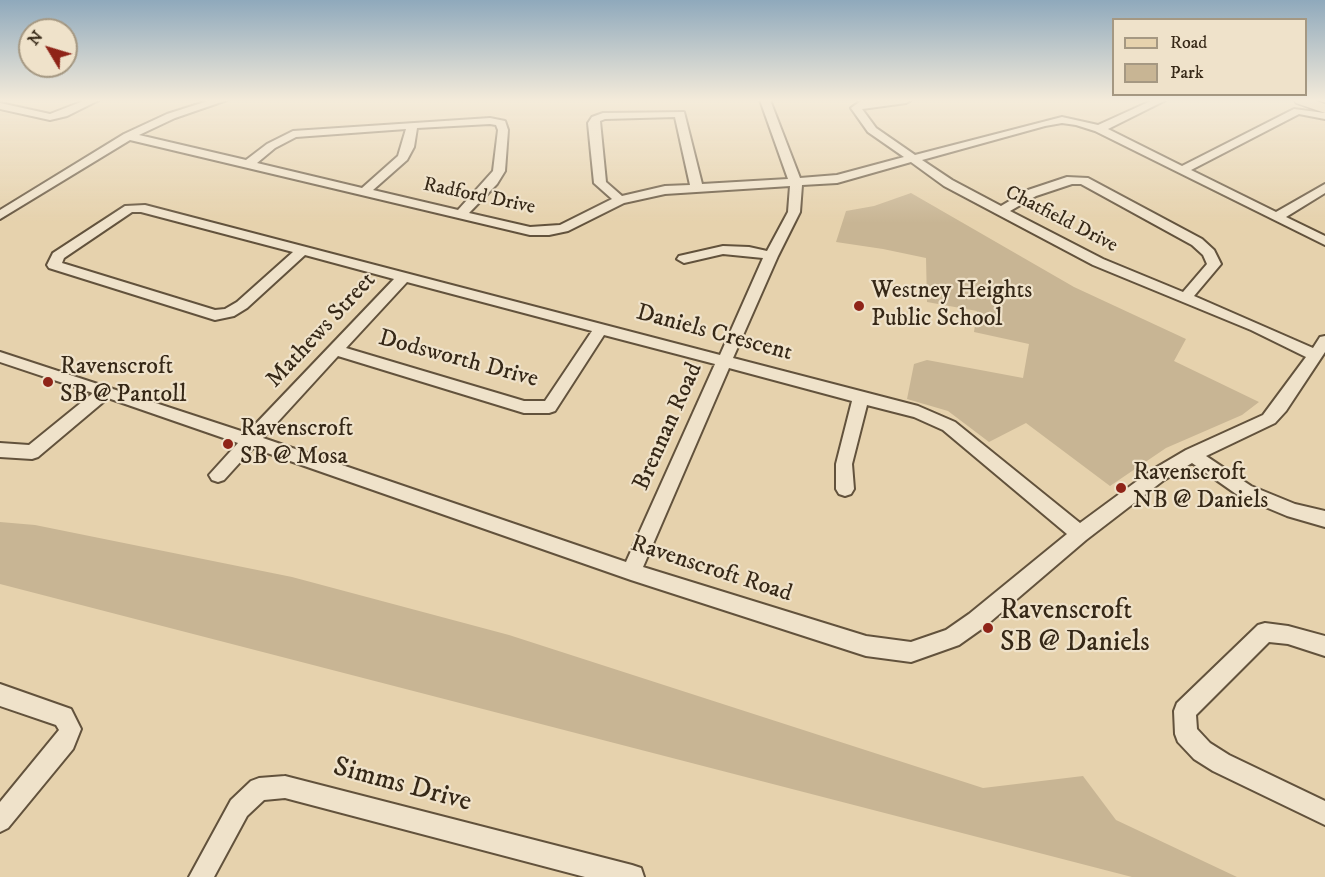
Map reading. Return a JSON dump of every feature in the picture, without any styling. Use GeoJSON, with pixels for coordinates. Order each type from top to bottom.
{"type":"FeatureCollection","features":[{"type":"Feature","properties":{"kind":"street"},"geometry":{"type":"LineString","coordinates":[[0,215],[120,141]]}},
{"type":"Feature","properties":{"kind":"street","name":"Radford Drive"},"geometry":{"type":"LineString","coordinates":[[149,141],[530,231],[564,228],[620,200],[657,191],[837,179],[977,141]]}},
{"type":"Feature","properties":{"kind":"street"},"geometry":{"type":"LineString","coordinates":[[248,164],[281,141]]}},
{"type":"Feature","properties":{"kind":"street"},"geometry":{"type":"LineString","coordinates":[[365,192],[403,158],[409,141]]}},
{"type":"Feature","properties":{"kind":"street"},"geometry":{"type":"LineString","coordinates":[[461,214],[493,181],[499,171],[502,141]]}},
{"type":"Feature","properties":{"kind":"street"},"geometry":{"type":"LineString","coordinates":[[595,141],[600,183],[620,200]]}},
{"type":"Feature","properties":{"kind":"street"},"geometry":{"type":"LineString","coordinates":[[686,141],[697,188]]}},
{"type":"Feature","properties":{"kind":"street","name":"Brennan Road"},"geometry":{"type":"LineString","coordinates":[[631,572],[771,256],[794,212],[796,183],[780,141]]}},
{"type":"Feature","properties":{"kind":"street","name":"Chatfield Drive"},"geometry":{"type":"LineString","coordinates":[[888,141],[948,183],[1098,262],[1185,298],[1320,348]]}},
{"type":"Feature","properties":{"kind":"street","name":"Radford Drive"},"geometry":{"type":"LineString","coordinates":[[1123,141],[1325,241]]}},
{"type":"Feature","properties":{"kind":"street"},"geometry":{"type":"LineString","coordinates":[[1182,170],[1239,141]]}},
{"type":"Feature","properties":{"kind":"street"},"geometry":{"type":"LineString","coordinates":[[1001,211],[1032,193],[1071,180],[1084,181],[1197,242],[1209,253],[1214,264],[1208,274],[1185,298]]}},
{"type":"Feature","properties":{"kind":"street"},"geometry":{"type":"LineString","coordinates":[[1277,217],[1325,188]]}},
{"type":"Feature","properties":{"kind":"street","name":"Daniels Crescent"},"geometry":{"type":"LineString","coordinates":[[302,251],[242,305],[229,312],[215,315],[54,266],[58,256],[117,215],[129,209],[141,208],[918,412],[949,426],[966,438],[1080,534]]}},
{"type":"Feature","properties":{"kind":"street"},"geometry":{"type":"LineString","coordinates":[[684,259],[723,250],[749,251],[771,256]]}},
{"type":"Feature","properties":{"kind":"street","name":"Mathews Street"},"geometry":{"type":"LineString","coordinates":[[218,475],[403,278]]}},
{"type":"Feature","properties":{"kind":"street","name":"Dodsworth Drive"},"geometry":{"type":"LineString","coordinates":[[335,350],[524,407],[549,407],[600,330]]}},
{"type":"Feature","properties":{"kind":"street","name":"Ravenscroft Road"},"geometry":{"type":"LineString","coordinates":[[1,358],[106,391],[631,572],[866,646],[911,652],[952,638],[1080,534],[1158,475],[1192,455],[1269,419],[1284,402],[1320,348]]}},
{"type":"Feature","properties":{"kind":"street"},"geometry":{"type":"LineString","coordinates":[[0,450],[32,452],[106,391]]}},
{"type":"Feature","properties":{"kind":"street"},"geometry":{"type":"LineString","coordinates":[[845,489],[844,464],[861,398]]}},
{"type":"Feature","properties":{"kind":"street"},"geometry":{"type":"LineString","coordinates":[[1192,455],[1245,491],[1293,511],[1325,519]]}},
{"type":"Feature","properties":{"kind":"street"},"geometry":{"type":"LineString","coordinates":[[1325,646],[1288,635],[1265,632],[1185,711],[1186,734],[1202,751],[1221,763],[1325,813]]}},
{"type":"Feature","properties":{"kind":"street"},"geometry":{"type":"LineString","coordinates":[[0,694],[63,717],[70,729],[64,741],[0,820]]}},
{"type":"Feature","properties":{"kind":"street","name":"Simms Drive"},"geometry":{"type":"LineString","coordinates":[[201,877],[239,808],[259,789],[285,787],[632,877]]}},
{"type":"Feature","properties":{"kind":"green space"},"geometry":{"type":"Polygon","coordinates":[[[911,193],[1074,287],[1186,339],[1174,361],[1259,402],[1242,415],[1166,448],[1110,486],[1026,423],[989,442],[948,411],[907,399],[914,364],[927,360],[1023,378],[1029,344],[974,332],[977,311],[927,302],[926,258],[836,242],[846,211],[874,206],[911,193]]]}},
{"type":"Feature","properties":{"kind":"green space"},"geometry":{"type":"Polygon","coordinates":[[[0,522],[35,525],[292,577],[509,635],[983,788],[1083,776],[1116,820],[1237,877],[1132,877],[0,584],[0,522]]]}},
{"type":"Feature","properties":{"kind":"place","name":"Westney Heights Public School"},"geometry":{"type":"Point","coordinates":[859,306]}},
{"type":"Feature","properties":{"kind":"place","name":"Ravenscroft SB @ Pantoll"},"geometry":{"type":"Point","coordinates":[48,382]}},
{"type":"Feature","properties":{"kind":"place","name":"Ravenscroft SB @ Mosa"},"geometry":{"type":"Point","coordinates":[228,444]}},
{"type":"Feature","properties":{"kind":"place","name":"Ravenscroft NB @ Daniels"},"geometry":{"type":"Point","coordinates":[1121,488]}},
{"type":"Feature","properties":{"kind":"place","name":"Ravenscroft SB @ Daniels"},"geometry":{"type":"Point","coordinates":[988,628]}}]}
